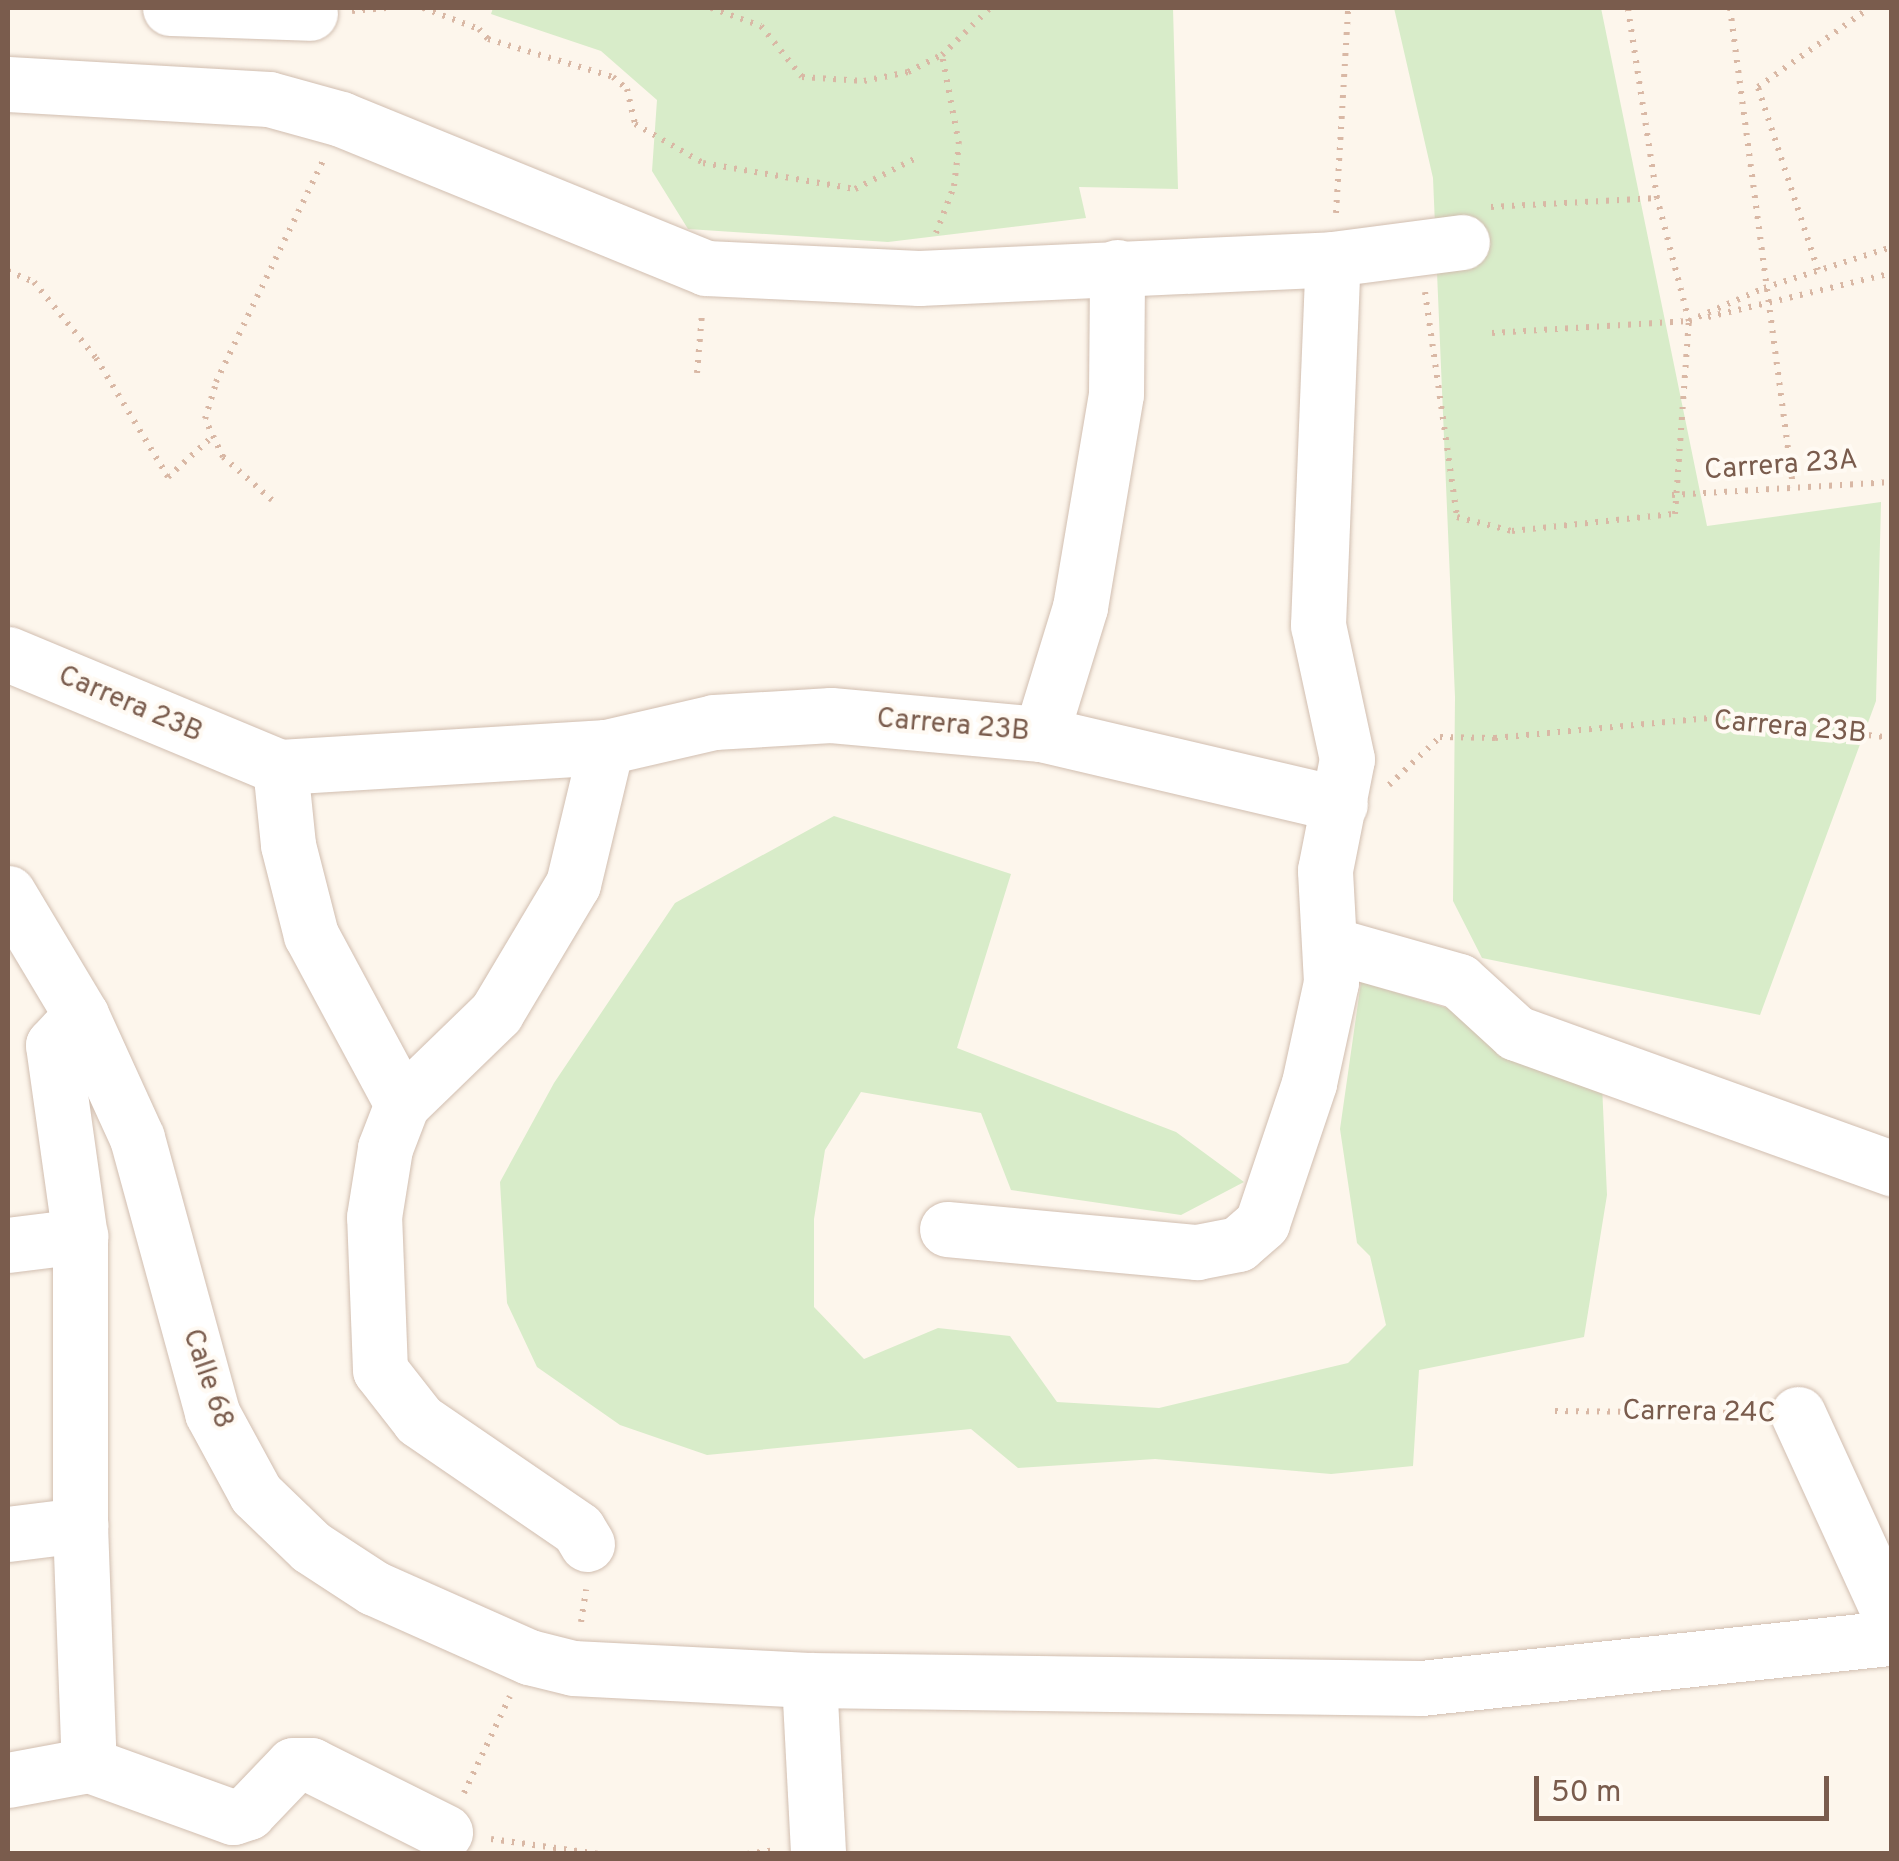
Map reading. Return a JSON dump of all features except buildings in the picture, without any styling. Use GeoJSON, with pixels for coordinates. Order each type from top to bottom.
{"type":"FeatureCollection","features":[{"type":"Feature","properties":{"kind":"street"},"geometry":{"type":"LineString","coordinates":[[170,8],[310,12]]}},
{"type":"Feature","properties":{"kind":"street"},"geometry":{"type":"LineString","coordinates":[[8,84],[270,99],[342,119],[706,268],[918,278],[1334,259],[1455,232]]}},
{"type":"Feature","properties":{"kind":"street"},"geometry":{"type":"LineString","coordinates":[[947,1229],[1197,1252],[1238,1244],[1262,1223],[1291,1142],[1324,1024],[1332,945],[1325,870],[1348,759],[1318,625],[1334,259]]}},
{"type":"Feature","properties":{"kind":"street"},"geometry":{"type":"LineString","coordinates":[[1041,734],[1080,607],[1116,394],[1117,267]]}},
{"type":"Feature","properties":{"kind":"street","name":"Carrera 23B"},"geometry":{"type":"LineString","coordinates":[[8,654],[280,767],[606,747],[714,722],[831,715],[1041,734],[1340,804]]}},
{"type":"Feature","properties":{"kind":"street"},"geometry":{"type":"LineString","coordinates":[[588,1544],[578,1528],[419,1420],[380,1370],[374,1217],[385,1148],[402,1104],[496,1013],[573,884],[606,747]]}},
{"type":"Feature","properties":{"kind":"street"},"geometry":{"type":"LineString","coordinates":[[280,767],[288,845],[312,935],[402,1104]]}},
{"type":"Feature","properties":{"kind":"street","name":"Calle 68"},"geometry":{"type":"LineString","coordinates":[[8,893],[47,1039],[80,1236],[80,1525],[90,1765]]}},
{"type":"Feature","properties":{"kind":"street"},"geometry":{"type":"LineString","coordinates":[[1332,945],[1459,981],[1516,1033],[1892,1168]]}},
{"type":"Feature","properties":{"kind":"street","name":"Calle 68"},"geometry":{"type":"LineString","coordinates":[[47,1039],[137,1138],[212,1413],[256,1494],[311,1547],[374,1588],[551,1662]]}},
{"type":"Feature","properties":{"kind":"street"},"geometry":{"type":"LineString","coordinates":[[8,1244],[80,1236]]}},
{"type":"Feature","properties":{"kind":"street","name":"Carrera 24C"},"geometry":{"type":"LineString","coordinates":[[1798,1414],[1892,1620]]}},
{"type":"Feature","properties":{"kind":"street"},"geometry":{"type":"LineString","coordinates":[[8,1534],[80,1525]]}},
{"type":"Feature","properties":{"kind":"street"},"geometry":{"type":"LineString","coordinates":[[551,1662],[810,1680],[1421,1688],[1892,1638]]}},
{"type":"Feature","properties":{"kind":"street"},"geometry":{"type":"LineString","coordinates":[[810,1680],[818,1854]]}},
{"type":"Feature","properties":{"kind":"street"},"geometry":{"type":"LineString","coordinates":[[8,1780],[90,1765],[233,1817],[248,1812],[293,1765],[311,1765],[445,1832]]}},
{"type":"Feature","properties":{"kind":"path"},"geometry":{"type":"LineString","coordinates":[[423,8],[478,29],[488,39],[613,77],[628,90],[635,124],[703,164],[855,188],[918,157]]}},
{"type":"Feature","properties":{"kind":"path"},"geometry":{"type":"LineString","coordinates":[[711,8],[761,26],[802,78],[864,81],[908,72],[942,55],[990,8]]}},
{"type":"Feature","properties":{"kind":"path"},"geometry":{"type":"LineString","coordinates":[[1334,259],[1348,8]]}},
{"type":"Feature","properties":{"kind":"path"},"geometry":{"type":"LineString","coordinates":[[1628,8],[1656,198],[1689,322],[1672,495]]}},
{"type":"Feature","properties":{"kind":"path"},"geometry":{"type":"LineString","coordinates":[[1730,8],[1793,487]]}},
{"type":"Feature","properties":{"kind":"path"},"geometry":{"type":"LineString","coordinates":[[1818,270],[1758,87],[1870,8]]}},
{"type":"Feature","properties":{"kind":"path"},"geometry":{"type":"LineString","coordinates":[[918,278],[954,186],[959,144],[942,55]]}},
{"type":"Feature","properties":{"kind":"path"},"geometry":{"type":"LineString","coordinates":[[272,500],[222,456],[205,419],[216,382],[342,119]]}},
{"type":"Feature","properties":{"kind":"path"},"geometry":{"type":"LineString","coordinates":[[1455,232],[1656,198]]}},
{"type":"Feature","properties":{"kind":"path","name":"Carrera 23A"},"geometry":{"type":"LineString","coordinates":[[1455,232],[1457,517],[1512,531],[1675,514],[1672,495],[1892,482]]}},
{"type":"Feature","properties":{"kind":"path"},"geometry":{"type":"LineString","coordinates":[[1689,322],[1764,288],[1892,247]]}},
{"type":"Feature","properties":{"kind":"path"},"geometry":{"type":"LineString","coordinates":[[697,374],[706,268]]}},
{"type":"Feature","properties":{"kind":"path"},"geometry":{"type":"LineString","coordinates":[[8,271],[34,282],[96,358],[168,477],[212,437]]}},
{"type":"Feature","properties":{"kind":"path"},"geometry":{"type":"LineString","coordinates":[[1492,333],[1689,322],[1892,274]]}},
{"type":"Feature","properties":{"kind":"path","name":"Carrera 23B"},"geometry":{"type":"LineString","coordinates":[[1340,804],[1387,787],[1440,737],[1495,738],[1723,718],[1892,738]]}},
{"type":"Feature","properties":{"kind":"path","name":"Carrera 24C"},"geometry":{"type":"LineString","coordinates":[[1554,1411],[1798,1414]]}},
{"type":"Feature","properties":{"kind":"path"},"geometry":{"type":"LineString","coordinates":[[588,1544],[551,1662],[445,1832],[599,1854]]}},
{"type":"Feature","properties":{"kind":"green space"},"geometry":{"type":"Polygon","coordinates":[[[493,8],[1173,8],[1178,189],[1079,187],[1086,218],[888,242],[688,229],[652,171],[657,100],[601,51],[491,14],[493,8]]]}},
{"type":"Feature","properties":{"kind":"green space"},"geometry":{"type":"Polygon","coordinates":[[[1394,8],[1601,8],[1707,526],[1881,502],[1876,701],[1760,1015],[1482,958],[1453,901],[1455,697],[1433,178],[1394,8]]]}},
{"type":"Feature","properties":{"kind":"green space"},"geometry":{"type":"Polygon","coordinates":[[[834,816],[1011,874],[957,1048],[1176,1132],[1244,1182],[1181,1215],[1011,1190],[981,1113],[861,1092],[825,1150],[814,1219],[814,1307],[864,1359],[938,1328],[1010,1336],[1057,1402],[1159,1408],[1348,1363],[1386,1325],[1370,1256],[1357,1243],[1340,1129],[1361,982],[1457,1011],[1602,1085],[1607,1195],[1584,1337],[1419,1370],[1413,1466],[1331,1474],[1155,1459],[1018,1468],[971,1429],[707,1455],[620,1425],[537,1367],[507,1303],[500,1182],[554,1083],[675,903],[834,816]]]}}]}
